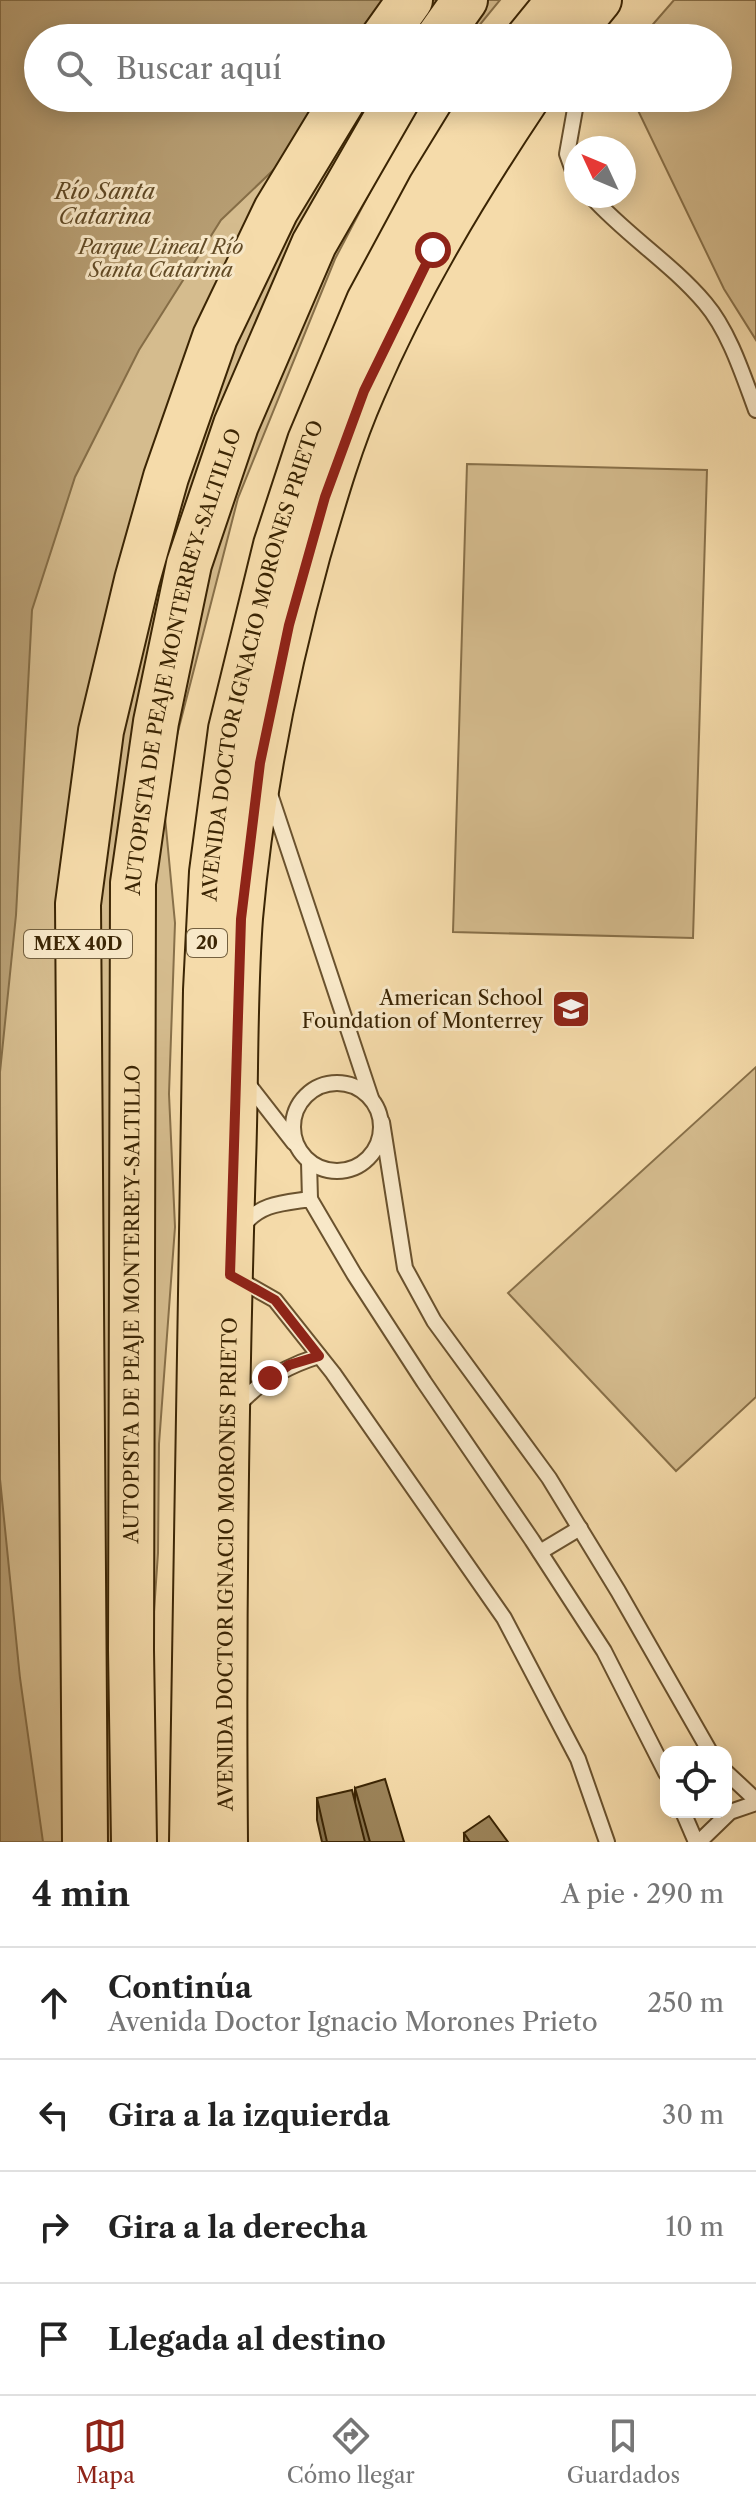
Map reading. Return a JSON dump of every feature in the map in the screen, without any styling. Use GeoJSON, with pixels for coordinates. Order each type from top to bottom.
{"type":"FeatureCollection","features":[{"type":"Feature","properties":{"kind":"highway"},"geometry":{"type":"LineString","coordinates":[[393,24],[410,0]]}},
{"type":"Feature","properties":{"kind":"highway"},"geometry":{"type":"LineString","coordinates":[[448,24],[465,0]]}},
{"type":"Feature","properties":{"kind":"highway","name":"MEX 40D"},"geometry":{"type":"LineString","coordinates":[[85,1842],[78,904],[101,731],[137,580],[166,477],[215,337],[276,210],[336,112]]}},
{"type":"Feature","properties":{"kind":"highway","name":"AUTOPISTA DE PEAJE MONTERREY-SALTILLO"},"geometry":{"type":"LineString","coordinates":[[134,1842],[131,1650],[133,883],[156,722],[189,564],[236,425],[314,244],[390,112]]}},
{"type":"Feature","properties":{"kind":"main road"},"geometry":{"type":"LineString","coordinates":[[538,24],[558,0]]}},
{"type":"Feature","properties":{"kind":"main road","name":"AVENIDA DOCTOR IGNACIO MORONES PRIETO"},"geometry":{"type":"LineString","coordinates":[[191,1842],[205,990],[211,872],[230,729],[275,545],[309,441],[368,301],[430,186],[475,112]]}},
{"type":"Feature","properties":{"kind":"main road","name":"AVENIDA DOCTOR IGNACIO MORONES PRIETO"},"geometry":{"type":"LineString","coordinates":[[226,1842],[227,1419],[235,1067],[241,919],[260,763],[289,625],[325,497],[364,391],[433,250],[519,112]]}},
{"type":"Feature","properties":{"kind":"lane"},"geometry":{"type":"LineString","coordinates":[[590,21],[607,0]]}},
{"type":"Feature","properties":{"kind":"lane"},"geometry":{"type":"LineString","coordinates":[[570,136],[574,112]]}},
{"type":"Feature","properties":{"kind":"lane"},"geometry":{"type":"LineString","coordinates":[[604,208],[708,305],[737,359],[756,410]]}},
{"type":"Feature","properties":{"kind":"lane"},"geometry":{"type":"LineString","coordinates":[[260,763],[371,1098]]}},
{"type":"Feature","properties":{"kind":"lane"},"geometry":{"type":"LineString","coordinates":[[235,1067],[309,1162],[324,1170],[341,1172],[358,1167],[372,1155],[380,1140],[382,1122]]}},
{"type":"Feature","properties":{"kind":"lane"},"geometry":{"type":"LineString","coordinates":[[298,1148],[293,1133],[294,1116],[312,1090],[327,1083],[343,1083],[359,1088],[379,1109],[405,1268],[434,1321],[549,1478],[707,1746]]}},
{"type":"Feature","properties":{"kind":"lane"},"geometry":{"type":"LineString","coordinates":[[309,1162],[310,1199],[424,1382],[604,1651],[660,1761]]}},
{"type":"Feature","properties":{"kind":"lane"},"geometry":{"type":"LineString","coordinates":[[310,1199],[278,1203],[257,1211],[244,1223],[231,1263],[275,1300],[319,1356],[504,1618],[578,1759],[607,1842]]}},
{"type":"Feature","properties":{"kind":"lane"},"geometry":{"type":"LineString","coordinates":[[227,1419],[248,1394],[270,1378],[289,1365],[319,1356]]}},
{"type":"Feature","properties":{"kind":"lane"},"geometry":{"type":"LineString","coordinates":[[540,1552],[580,1528]]}},
{"type":"Feature","properties":{"kind":"lane"},"geometry":{"type":"LineString","coordinates":[[686,1818],[697,1842],[730,1812],[756,1802],[732,1778]]}},
{"type":"Feature","properties":{"kind":"green space","name":"Parque Lineal Río Santa Catarina"},"geometry":{"type":"Polygon","coordinates":[[[0,0],[500,0],[480,24],[24,24],[24,112],[416,112],[335,259],[238,498],[174,747],[165,817],[175,923],[169,1094],[175,1227],[159,1444],[158,1553],[150,1670],[151,1842],[0,1842],[0,0]]]}},
{"type":"Feature","properties":{"kind":"green space"},"geometry":{"type":"Polygon","coordinates":[[[674,0],[756,0],[756,340],[724,289],[639,112],[732,112],[732,24],[653,24],[674,0]]]}},
{"type":"Feature","properties":{"kind":"green space"},"geometry":{"type":"Polygon","coordinates":[[[467,464],[707,470],[693,938],[453,932],[467,464]]]}},
{"type":"Feature","properties":{"kind":"green space"},"geometry":{"type":"Polygon","coordinates":[[[756,1067],[756,1397],[676,1471],[508,1293],[756,1067]]]}},
{"type":"Feature","properties":{"kind":"water","name":"Río Santa Catarina"},"geometry":{"type":"Polygon","coordinates":[[[0,0],[426,0],[406,24],[24,24],[24,112],[333,112],[221,220],[139,350],[75,477],[32,610],[16,915],[0,1072],[0,0]]]}},
{"type":"Feature","properties":{"kind":"water"},"geometry":{"type":"Polygon","coordinates":[[[0,1479],[20,1678],[43,1842],[0,1842],[0,1479]]]}},
{"type":"Feature","properties":{"kind":"building"},"geometry":{"type":"Polygon","coordinates":[[[385,1779],[404,1842],[370,1842],[355,1788],[385,1779]]]}},
{"type":"Feature","properties":{"kind":"building"},"geometry":{"type":"Polygon","coordinates":[[[352,1790],[365,1842],[327,1842],[317,1798],[352,1790]]]}},
{"type":"Feature","properties":{"kind":"building"},"geometry":{"type":"Polygon","coordinates":[[[489,1816],[508,1842],[470,1842],[464,1833],[489,1816]]]}},
{"type":"Feature","properties":{"kind":"place","name":"American School Foundation of Monterrey"},"geometry":{"type":"Point","coordinates":[571,1009]}},
{"type":"Feature","properties":{"kind":"route"},"geometry":{"type":"LineString","coordinates":[[270,1378],[289,1365],[319,1356],[275,1300],[230,1275],[241,919],[260,763],[289,625],[325,497],[364,391],[433,250]]}}]}
